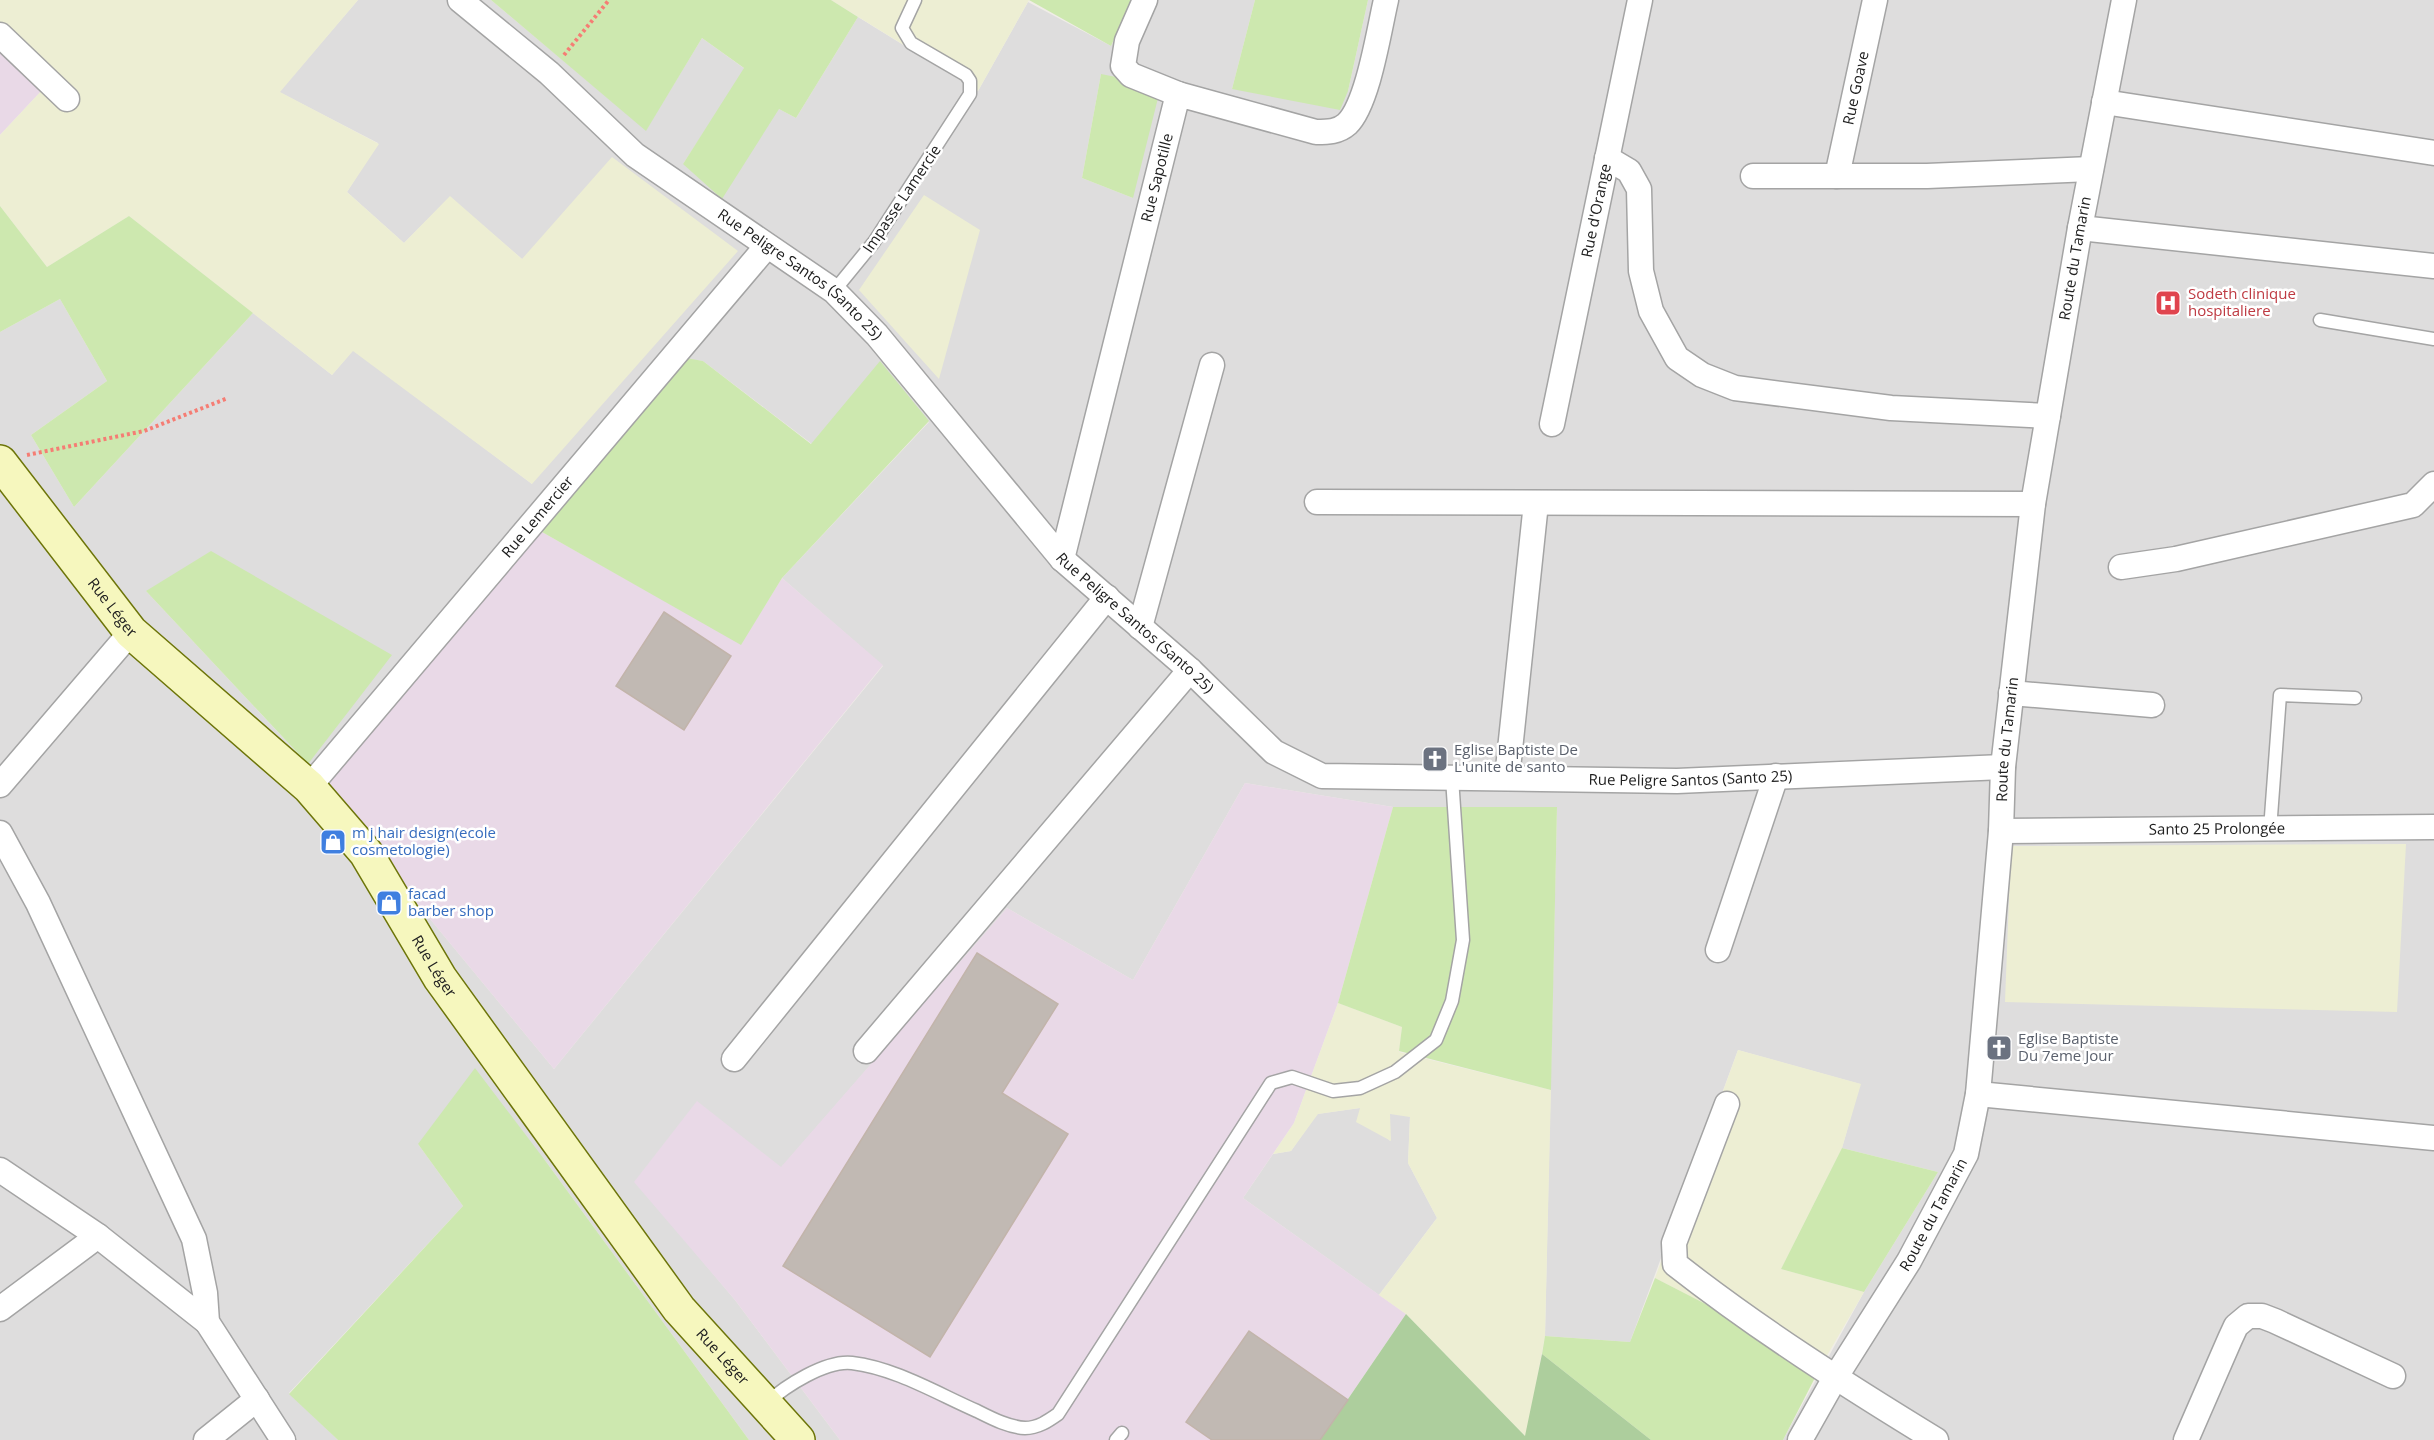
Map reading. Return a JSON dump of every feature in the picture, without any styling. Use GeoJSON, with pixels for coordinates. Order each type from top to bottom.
{"type":"FeatureCollection","features":[{"type":"Feature","properties":{"kind":"street","name":"Rue Peligre Santos (Santo 25)"},"geometry":{"type":"LineString","coordinates":[[460,0],[549,73],[635,155],[834,291],[877,335],[1062,559],[1190,670],[1274,752],[1322,776],[1677,781],[2003,767]]}},
{"type":"Feature","properties":{"kind":"street"},"geometry":{"type":"LineString","coordinates":[[1145,0],[1127,41],[1123,66],[1131,75],[1178,94],[1316,132],[1333,132],[1347,124],[1359,108],[1386,0]]}},
{"type":"Feature","properties":{"kind":"street","name":"Rue d'Orange"},"geometry":{"type":"LineString","coordinates":[[1552,423],[1640,0]]}},
{"type":"Feature","properties":{"kind":"street","name":"Rue Goave"},"geometry":{"type":"LineString","coordinates":[[1837,176],[1875,0]]}},
{"type":"Feature","properties":{"kind":"street","name":"Route du Tamarin"},"geometry":{"type":"LineString","coordinates":[[1800,1440],[1835,1378],[1909,1261],[1966,1155],[1978,1094],[2001,831],[2003,767],[2033,504],[2080,228],[2124,0]]}},
{"type":"Feature","properties":{"kind":"street"},"geometry":{"type":"LineString","coordinates":[[0,35],[67,99]]}},
{"type":"Feature","properties":{"kind":"street","name":"Rue Sapotille"},"geometry":{"type":"LineString","coordinates":[[1062,559],[1178,94]]}},
{"type":"Feature","properties":{"kind":"street"},"geometry":{"type":"LineString","coordinates":[[2104,102],[2434,153]]}},
{"type":"Feature","properties":{"kind":"street"},"geometry":{"type":"LineString","coordinates":[[1607,158],[1629,171],[1639,189],[1641,271],[1651,311],[1677,358],[1702,375],[1735,388],[1891,408],[2048,416]]}},
{"type":"Feature","properties":{"kind":"street"},"geometry":{"type":"LineString","coordinates":[[1753,176],[1927,176],[2091,169]]}},
{"type":"Feature","properties":{"kind":"street"},"geometry":{"type":"LineString","coordinates":[[2080,228],[2434,266]]}},
{"type":"Feature","properties":{"kind":"street","name":"Rue Lemercier"},"geometry":{"type":"LineString","coordinates":[[309,787],[767,246]]}},
{"type":"Feature","properties":{"kind":"street"},"geometry":{"type":"LineString","coordinates":[[1140,627],[1212,365]]}},
{"type":"Feature","properties":{"kind":"street","name":"Rue Léger"},"geometry":{"type":"LineString","coordinates":[[11,459],[131,632],[309,787],[366,853],[440,978],[679,1309],[798,1440]]}},
{"type":"Feature","properties":{"kind":"street"},"geometry":{"type":"LineString","coordinates":[[2121,567],[2176,559],[2413,505],[2434,484]]}},
{"type":"Feature","properties":{"kind":"street"},"geometry":{"type":"LineString","coordinates":[[1317,502],[2033,504]]}},
{"type":"Feature","properties":{"kind":"street"},"geometry":{"type":"LineString","coordinates":[[1507,778],[1536,503]]}},
{"type":"Feature","properties":{"kind":"street"},"geometry":{"type":"LineString","coordinates":[[734,1059],[1107,597]]}},
{"type":"Feature","properties":{"kind":"street"},"geometry":{"type":"LineString","coordinates":[[0,785],[131,632]]}},
{"type":"Feature","properties":{"kind":"street"},"geometry":{"type":"LineString","coordinates":[[866,1051],[1190,670]]}},
{"type":"Feature","properties":{"kind":"street"},"geometry":{"type":"LineString","coordinates":[[2011,693],[2152,705]]}},
{"type":"Feature","properties":{"kind":"street"},"geometry":{"type":"LineString","coordinates":[[1718,950],[1776,776]]}},
{"type":"Feature","properties":{"kind":"street","name":"Santo 25 Prolongée"},"geometry":{"type":"LineString","coordinates":[[2001,831],[2434,828]]}},
{"type":"Feature","properties":{"kind":"street"},"geometry":{"type":"LineString","coordinates":[[0,833],[38,903],[194,1239],[205,1293],[207,1322]]}},
{"type":"Feature","properties":{"kind":"street"},"geometry":{"type":"LineString","coordinates":[[1978,1094],[2434,1138]]}},
{"type":"Feature","properties":{"kind":"street"},"geometry":{"type":"LineString","coordinates":[[1727,1104],[1674,1243],[1675,1263],[1738,1313],[1835,1378],[1936,1440]]}},
{"type":"Feature","properties":{"kind":"street"},"geometry":{"type":"LineString","coordinates":[[0,1170],[98,1236],[207,1322],[284,1440]]}},
{"type":"Feature","properties":{"kind":"street"},"geometry":{"type":"LineString","coordinates":[[0,1309],[98,1236]]}},
{"type":"Feature","properties":{"kind":"street"},"geometry":{"type":"LineString","coordinates":[[2186,1440],[2233,1332],[2248,1316],[2262,1316],[2275,1321],[2393,1376]]}},
{"type":"Feature","properties":{"kind":"street"},"geometry":{"type":"LineString","coordinates":[[206,1440],[257,1400]]}},
{"type":"Feature","properties":{"kind":"lane","name":"Impasse Lamercie"},"geometry":{"type":"LineString","coordinates":[[834,291],[874,242],[970,93],[970,81],[966,75],[911,44],[902,28],[915,0]]}},
{"type":"Feature","properties":{"kind":"lane"},"geometry":{"type":"LineString","coordinates":[[2320,320],[2434,339]]}},
{"type":"Feature","properties":{"kind":"lane"},"geometry":{"type":"LineString","coordinates":[[2270,830],[2280,694],[2355,698]]}},
{"type":"Feature","properties":{"kind":"lane"},"geometry":{"type":"LineString","coordinates":[[766,1404],[783,1388],[811,1374],[851,1362],[889,1373],[1000,1422],[1024,1428],[1042,1425],[1058,1414],[1271,1083],[1292,1077],[1333,1091],[1360,1089],[1395,1072],[1436,1040],[1452,1001],[1463,940],[1452,778]]}},
{"type":"Feature","properties":{"kind":"path"},"geometry":{"type":"LineString","coordinates":[[549,73],[609,0]]}},
{"type":"Feature","properties":{"kind":"path"},"geometry":{"type":"LineString","coordinates":[[11,459],[144,431],[228,398]]}},
{"type":"Feature","properties":{"kind":"shaded area"},"geometry":{"type":"Polygon","coordinates":[[[358,0],[491,0],[646,130],[702,38],[745,69],[683,164],[779,109],[796,118],[858,17],[978,91],[1028,2],[1111,46],[1132,0],[1255,0],[1232,89],[1348,91],[1368,0],[2434,0],[2434,1440],[1783,1440],[1864,1292],[1938,1172],[1842,1148],[1860,1084],[1738,1050],[1630,1342],[1545,1336],[1557,808],[1393,807],[1245,783],[1133,980],[1007,908],[781,1168],[635,1181],[735,1300],[840,1440],[749,1440],[544,1159],[418,1144],[463,1206],[289,1393],[338,1440],[0,1440],[0,332],[60,299],[107,381],[31,435],[74,507],[253,313],[332,375],[353,350],[532,484],[522,259],[450,197],[404,243],[347,192],[378,143],[279,92],[358,0]],[[1101,74],[1082,178],[1133,198],[1133,197],[1101,74]],[[686,359],[321,787],[554,1069],[883,666],[782,578],[929,422],[880,362],[812,444],[703,361],[686,359]],[[146,591],[307,763],[391,655],[146,591]]]}},
{"type":"Feature","properties":{"kind":"shaded area"},"geometry":{"type":"Polygon","coordinates":[[[0,47],[45,87],[0,135],[0,47]]]}},
{"type":"Feature","properties":{"kind":"shaded area"},"geometry":{"type":"Polygon","coordinates":[[[535,528],[741,644],[782,578],[883,665],[554,1069],[321,787],[535,528]]]}},
{"type":"Feature","properties":{"kind":"shaded area"},"geometry":{"type":"Polygon","coordinates":[[[1245,783],[1393,807],[1338,1003],[1294,1123],[1243,1198],[1406,1314],[1320,1440],[840,1440],[735,1300],[634,1182],[697,1101],[781,1167],[1007,908],[1133,980],[1245,783]]]}},
{"type":"Feature","properties":{"kind":"shaded area"},"geometry":{"type":"Polygon","coordinates":[[[1360,1108],[1390,1141],[1390,1113],[1410,1116],[1408,1163],[1437,1218],[1379,1295],[1243,1198],[1273,1154],[1291,1151],[1317,1114],[1360,1108]]]}},
{"type":"Feature","properties":{"kind":"green space"},"geometry":{"type":"Polygon","coordinates":[[[0,0],[358,0],[280,92],[379,144],[347,192],[404,243],[450,196],[522,259],[612,157],[738,251],[532,484],[353,351],[332,375],[129,216],[47,267],[0,206],[0,135],[45,87],[0,47],[0,0]]]}},
{"type":"Feature","properties":{"kind":"green space"},"geometry":{"type":"Polygon","coordinates":[[[491,0],[831,0],[858,17],[796,118],[779,109],[722,199],[683,164],[744,68],[702,38],[646,131],[491,0]]]}},
{"type":"Feature","properties":{"kind":"green space"},"geometry":{"type":"Polygon","coordinates":[[[831,0],[1029,0],[978,91],[831,0]]]}},
{"type":"Feature","properties":{"kind":"green space"},"geometry":{"type":"Polygon","coordinates":[[[1029,0],[1132,0],[1111,46],[1029,0]]]}},
{"type":"Feature","properties":{"kind":"green space"},"geometry":{"type":"Polygon","coordinates":[[[1255,0],[1368,0],[1348,91],[1340,110],[1232,89],[1255,0]]]}},
{"type":"Feature","properties":{"kind":"green space"},"geometry":{"type":"Polygon","coordinates":[[[1101,74],[1161,86],[1133,198],[1082,178],[1101,74]]]}},
{"type":"Feature","properties":{"kind":"green space"},"geometry":{"type":"Polygon","coordinates":[[[924,195],[980,230],[939,379],[859,290],[924,195]]]}},
{"type":"Feature","properties":{"kind":"green space"},"geometry":{"type":"Polygon","coordinates":[[[0,206],[47,267],[129,216],[253,313],[74,507],[31,435],[107,381],[60,299],[0,332],[0,206]]]}},
{"type":"Feature","properties":{"kind":"green space"},"geometry":{"type":"Polygon","coordinates":[[[686,358],[703,361],[811,444],[880,361],[929,421],[782,578],[741,645],[535,528],[686,358]]]}},
{"type":"Feature","properties":{"kind":"green space"},"geometry":{"type":"Polygon","coordinates":[[[211,551],[392,655],[308,764],[146,591],[211,551]]]}},
{"type":"Feature","properties":{"kind":"green space"},"geometry":{"type":"Polygon","coordinates":[[[1393,807],[1557,807],[1551,1090],[1399,1051],[1402,1027],[1338,1003],[1393,807]]]}},
{"type":"Feature","properties":{"kind":"green space"},"geometry":{"type":"Polygon","coordinates":[[[2406,844],[2397,1012],[2005,1002],[2011,846],[2406,844]]]}},
{"type":"Feature","properties":{"kind":"green space"},"geometry":{"type":"Polygon","coordinates":[[[1338,1003],[1402,1027],[1399,1052],[1551,1090],[1545,1336],[1526,1437],[1406,1314],[1379,1295],[1437,1218],[1408,1163],[1410,1117],[1390,1114],[1391,1141],[1356,1122],[1360,1108],[1318,1114],[1291,1151],[1273,1154],[1294,1123],[1338,1003]]]}},
{"type":"Feature","properties":{"kind":"green space"},"geometry":{"type":"Polygon","coordinates":[[[1738,1050],[1861,1084],[1842,1148],[1781,1269],[1864,1292],[1822,1364],[1655,1278],[1738,1050]]]}},
{"type":"Feature","properties":{"kind":"green space"},"geometry":{"type":"Polygon","coordinates":[[[475,1068],[749,1440],[338,1440],[289,1394],[463,1206],[418,1144],[475,1068]]]}},
{"type":"Feature","properties":{"kind":"green space"},"geometry":{"type":"Polygon","coordinates":[[[1842,1148],[1938,1172],[1864,1292],[1781,1269],[1842,1148]]]}},
{"type":"Feature","properties":{"kind":"green space"},"geometry":{"type":"Polygon","coordinates":[[[1655,1278],[1822,1364],[1783,1440],[1651,1440],[1542,1354],[1545,1336],[1630,1342],[1655,1278]]]}},
{"type":"Feature","properties":{"kind":"green space"},"geometry":{"type":"Polygon","coordinates":[[[1406,1314],[1525,1436],[1542,1354],[1651,1440],[1320,1440],[1406,1314]]]}},
{"type":"Feature","properties":{"kind":"building"},"geometry":{"type":"Polygon","coordinates":[[[664,612],[731,656],[684,730],[616,686],[664,612]]]}},
{"type":"Feature","properties":{"kind":"building"},"geometry":{"type":"Polygon","coordinates":[[[977,953],[1058,1004],[1002,1093],[1068,1134],[930,1357],[783,1266],[977,953]]]}},
{"type":"Feature","properties":{"kind":"building"},"geometry":{"type":"Polygon","coordinates":[[[1249,1331],[1348,1400],[1320,1440],[1212,1440],[1186,1422],[1249,1331]]]}},
{"type":"Feature","properties":{"kind":"place","name":"Sodeth clinique hospitaliere"},"geometry":{"type":"Point","coordinates":[2168,303]}},
{"type":"Feature","properties":{"kind":"place","name":"Eglise Baptiste De L'unite de santo"},"geometry":{"type":"Point","coordinates":[1435,759]}},
{"type":"Feature","properties":{"kind":"place","name":"m j hair design(ecole cosmetologie)"},"geometry":{"type":"Point","coordinates":[333,842]}},
{"type":"Feature","properties":{"kind":"place","name":"facad barber shop"},"geometry":{"type":"Point","coordinates":[389,903]}},
{"type":"Feature","properties":{"kind":"place","name":"Eglise Baptiste Du 7eme Jour"},"geometry":{"type":"Point","coordinates":[1999,1048]}}]}
